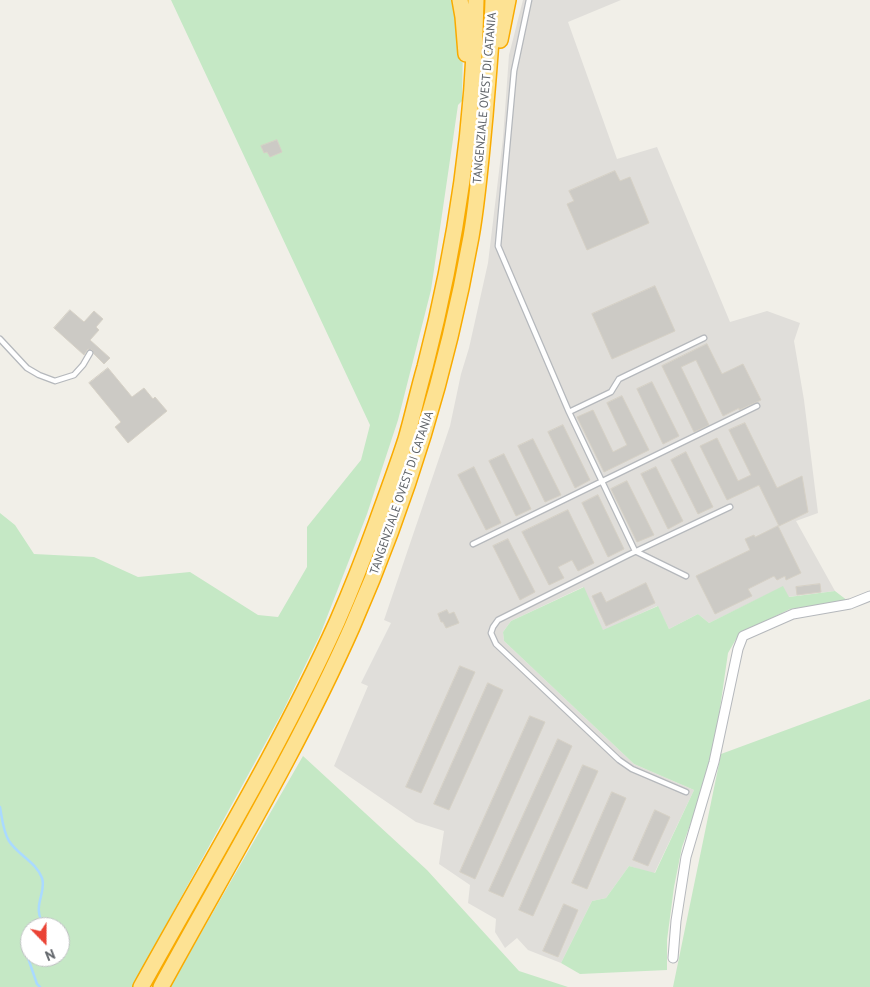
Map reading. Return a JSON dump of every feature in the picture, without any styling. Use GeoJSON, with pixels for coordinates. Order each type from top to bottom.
{"type":"FeatureCollection","features":[{"type":"Feature","properties":{"kind":"highway"},"geometry":{"type":"LineString","coordinates":[[450,253],[452,200],[466,74],[466,47],[460,0]]}},
{"type":"Feature","properties":{"kind":"highway","name":"TANGENZIALE OVEST DI CATANIA"},"geometry":{"type":"LineString","coordinates":[[141,987],[273,752],[337,622],[362,560],[406,437],[432,337],[450,253],[462,182],[472,98],[476,0]]}},
{"type":"Feature","properties":{"kind":"highway","name":"TANGENZIALE OVEST DI CATANIA"},"geometry":{"type":"LineString","coordinates":[[161,987],[288,758],[325,686],[381,558],[422,440],[449,339],[471,236],[480,167],[493,0]]}},
{"type":"Feature","properties":{"kind":"highway"},"geometry":{"type":"LineString","coordinates":[[480,167],[496,79],[500,33],[508,0]]}},
{"type":"Feature","properties":{"kind":"street"},"geometry":{"type":"LineString","coordinates":[[673,958],[676,921],[686,857],[714,762],[738,649],[743,636],[793,614],[850,604],[870,596]]}},
{"type":"Feature","properties":{"kind":"lane"},"geometry":{"type":"LineString","coordinates":[[529,0],[514,71],[498,246],[569,412],[634,551],[686,576]]}},
{"type":"Feature","properties":{"kind":"lane"},"geometry":{"type":"LineString","coordinates":[[569,412],[611,392],[619,380],[704,338]]}},
{"type":"Feature","properties":{"kind":"lane"},"geometry":{"type":"LineString","coordinates":[[0,339],[27,368],[54,381],[74,375],[90,353]]}},
{"type":"Feature","properties":{"kind":"lane"},"geometry":{"type":"LineString","coordinates":[[473,544],[757,406]]}},
{"type":"Feature","properties":{"kind":"lane"},"geometry":{"type":"LineString","coordinates":[[686,792],[632,769],[619,760],[496,644],[491,633],[498,620],[634,551],[730,507]]}},
{"type":"Feature","properties":{"kind":"shaded area"},"geometry":{"type":"Polygon","coordinates":[[[523,0],[621,0],[568,22],[617,159],[657,147],[730,322],[767,311],[800,323],[794,341],[804,400],[818,513],[796,521],[835,591],[788,597],[783,587],[709,623],[698,614],[669,629],[657,606],[603,631],[583,587],[511,621],[503,632],[504,641],[634,764],[694,790],[654,874],[629,866],[606,898],[592,901],[561,963],[528,950],[517,938],[505,948],[495,932],[496,919],[468,903],[470,885],[439,864],[444,831],[416,822],[334,766],[368,686],[361,683],[391,623],[384,620],[450,426],[488,263],[503,138],[509,55],[523,0]]]}},
{"type":"Feature","properties":{"kind":"green space"},"geometry":{"type":"Polygon","coordinates":[[[171,0],[457,0],[463,46],[462,101],[458,105],[431,290],[398,420],[367,514],[320,635],[283,711],[132,987],[0,987],[0,513],[15,525],[34,554],[94,557],[138,577],[190,572],[258,615],[278,617],[307,567],[307,527],[361,460],[370,425],[171,0]]]}},
{"type":"Feature","properties":{"kind":"green space"},"geometry":{"type":"Polygon","coordinates":[[[783,586],[789,597],[835,591],[848,601],[790,609],[739,634],[728,653],[716,736],[702,792],[682,847],[674,887],[667,940],[667,970],[580,974],[561,963],[592,901],[606,898],[629,866],[655,873],[694,790],[634,764],[504,641],[503,632],[511,621],[584,587],[603,630],[658,606],[669,629],[698,614],[709,623],[783,586]]]}},
{"type":"Feature","properties":{"kind":"green space"},"geometry":{"type":"Polygon","coordinates":[[[870,699],[870,987],[673,987],[721,754],[870,699]]]}},
{"type":"Feature","properties":{"kind":"green space"},"geometry":{"type":"Polygon","coordinates":[[[303,756],[427,870],[519,971],[568,987],[170,987],[303,756]]]}},
{"type":"Feature","properties":{"kind":"building"},"geometry":{"type":"Polygon","coordinates":[[[277,140],[282,152],[270,157],[267,152],[264,153],[261,146],[277,140]]]}},
{"type":"Feature","properties":{"kind":"building"},"geometry":{"type":"Polygon","coordinates":[[[615,171],[620,181],[630,177],[649,223],[587,250],[567,204],[574,201],[569,191],[615,171]]]}},
{"type":"Feature","properties":{"kind":"building"},"geometry":{"type":"Polygon","coordinates":[[[655,286],[675,331],[612,359],[592,314],[655,286]]]}},
{"type":"Feature","properties":{"kind":"building"},"geometry":{"type":"Polygon","coordinates":[[[70,310],[84,322],[94,311],[103,319],[96,327],[99,330],[90,340],[110,358],[104,364],[92,350],[88,349],[84,355],[54,328],[70,310]]]}},
{"type":"Feature","properties":{"kind":"building"},"geometry":{"type":"Polygon","coordinates":[[[707,344],[722,374],[743,364],[761,400],[723,416],[696,360],[681,367],[709,425],[694,432],[662,366],[707,344]]]}},
{"type":"Feature","properties":{"kind":"building"},"geometry":{"type":"Polygon","coordinates":[[[108,368],[132,397],[144,388],[167,411],[128,443],[115,427],[121,422],[89,383],[108,368]]]}},
{"type":"Feature","properties":{"kind":"building"},"geometry":{"type":"Polygon","coordinates":[[[652,382],[679,436],[663,444],[637,389],[652,382]]]}},
{"type":"Feature","properties":{"kind":"building"},"geometry":{"type":"Polygon","coordinates":[[[622,396],[649,450],[604,472],[577,417],[593,410],[613,452],[627,445],[607,403],[622,396]]]}},
{"type":"Feature","properties":{"kind":"building"},"geometry":{"type":"Polygon","coordinates":[[[745,423],[777,488],[802,476],[808,512],[779,526],[759,485],[727,500],[700,446],[717,438],[738,481],[751,475],[729,430],[745,423]]]}},
{"type":"Feature","properties":{"kind":"building"},"geometry":{"type":"Polygon","coordinates":[[[563,425],[590,480],[575,488],[548,432],[563,425]]]}},
{"type":"Feature","properties":{"kind":"building"},"geometry":{"type":"Polygon","coordinates":[[[533,439],[561,495],[545,502],[518,446],[533,439]]]}},
{"type":"Feature","properties":{"kind":"building"},"geometry":{"type":"Polygon","coordinates":[[[686,452],[713,507],[698,514],[671,460],[686,452]]]}},
{"type":"Feature","properties":{"kind":"building"},"geometry":{"type":"Polygon","coordinates":[[[504,454],[531,509],[516,516],[489,461],[504,454]]]}},
{"type":"Feature","properties":{"kind":"building"},"geometry":{"type":"Polygon","coordinates":[[[474,467],[501,523],[486,530],[458,475],[474,467]]]}},
{"type":"Feature","properties":{"kind":"building"},"geometry":{"type":"Polygon","coordinates":[[[656,467],[683,521],[668,529],[641,474],[656,467]]]}},
{"type":"Feature","properties":{"kind":"building"},"geometry":{"type":"Polygon","coordinates":[[[627,481],[654,535],[637,542],[611,489],[627,481]]]}},
{"type":"Feature","properties":{"kind":"building"},"geometry":{"type":"Polygon","coordinates":[[[598,495],[624,549],[608,557],[582,503],[598,495]]]}},
{"type":"Feature","properties":{"kind":"building"},"geometry":{"type":"Polygon","coordinates":[[[568,510],[594,563],[578,571],[572,560],[558,567],[564,578],[549,585],[522,532],[568,510]]]}},
{"type":"Feature","properties":{"kind":"building"},"geometry":{"type":"Polygon","coordinates":[[[778,526],[801,573],[786,580],[785,576],[777,580],[774,576],[748,589],[752,596],[715,614],[696,576],[750,550],[745,539],[754,535],[755,537],[778,526]]]}},
{"type":"Feature","properties":{"kind":"building"},"geometry":{"type":"Polygon","coordinates":[[[508,539],[535,592],[520,600],[493,546],[508,539]]]}},
{"type":"Feature","properties":{"kind":"building"},"geometry":{"type":"Polygon","coordinates":[[[646,583],[655,603],[606,626],[592,596],[601,592],[606,602],[646,583]]]}},
{"type":"Feature","properties":{"kind":"building"},"geometry":{"type":"Polygon","coordinates":[[[820,584],[821,592],[797,595],[796,587],[820,584]]]}},
{"type":"Feature","properties":{"kind":"building"},"geometry":{"type":"Polygon","coordinates":[[[447,610],[449,614],[454,612],[459,623],[446,628],[438,614],[447,610]]]}},
{"type":"Feature","properties":{"kind":"building"},"geometry":{"type":"Polygon","coordinates":[[[460,666],[475,672],[421,793],[406,787],[460,666]]]}},
{"type":"Feature","properties":{"kind":"building"},"geometry":{"type":"Polygon","coordinates":[[[488,683],[503,690],[449,810],[434,804],[488,683]]]}},
{"type":"Feature","properties":{"kind":"building"},"geometry":{"type":"Polygon","coordinates":[[[530,716],[545,722],[475,879],[460,872],[530,716]]]}},
{"type":"Feature","properties":{"kind":"building"},"geometry":{"type":"Polygon","coordinates":[[[558,739],[572,746],[503,897],[489,891],[558,739]]]}},
{"type":"Feature","properties":{"kind":"building"},"geometry":{"type":"Polygon","coordinates":[[[583,765],[598,771],[533,916],[519,910],[583,765]]]}},
{"type":"Feature","properties":{"kind":"building"},"geometry":{"type":"Polygon","coordinates":[[[612,792],[626,798],[587,889],[572,883],[612,792]]]}},
{"type":"Feature","properties":{"kind":"building"},"geometry":{"type":"Polygon","coordinates":[[[655,810],[670,817],[648,866],[633,860],[655,810]]]}},
{"type":"Feature","properties":{"kind":"building"},"geometry":{"type":"Polygon","coordinates":[[[564,904],[578,910],[558,957],[543,951],[564,904]]]}},
{"type":"Feature","properties":{"kind":"waterway"},"geometry":{"type":"LineString","coordinates":[[0,807],[4,829],[9,841],[36,867],[42,878],[40,917]]}},
{"type":"Feature","properties":{"kind":"waterway"},"geometry":{"type":"LineString","coordinates":[[31,967],[37,984],[40,987]]}}]}
